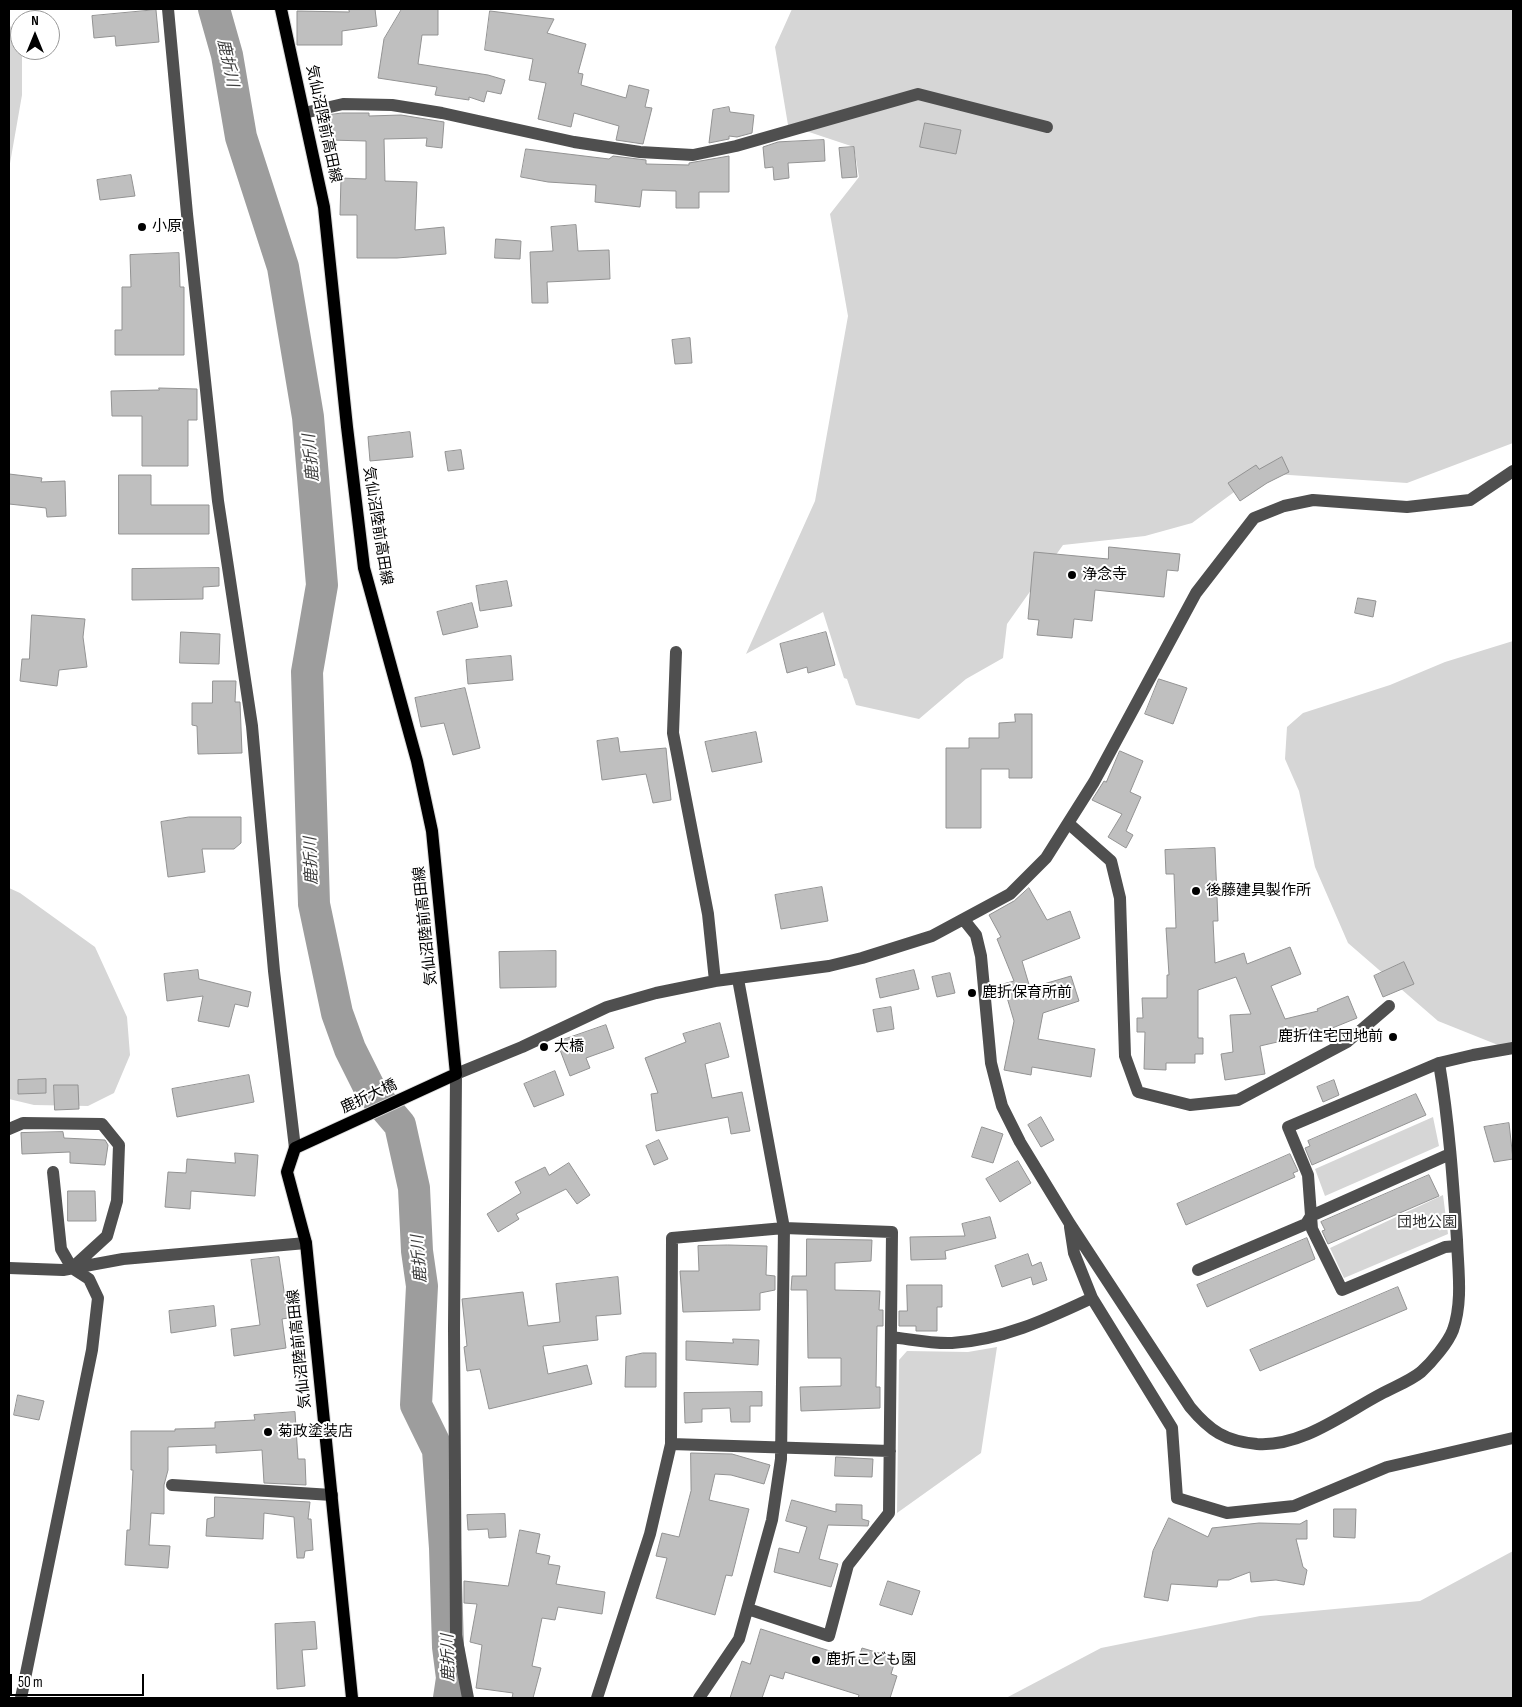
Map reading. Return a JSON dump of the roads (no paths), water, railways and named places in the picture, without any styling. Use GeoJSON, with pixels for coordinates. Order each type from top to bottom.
{"type":"FeatureCollection","features":[{"type":"Feature","properties":{"kind":"main road","name":"気仙沼陸前高田線"},"geometry":{"type":"LineString","coordinates":[[281,9],[324,207],[364,568],[417,762],[432,830],[456,1074]]}},
{"type":"Feature","properties":{"kind":"main road","name":"鹿折大橋"},"geometry":{"type":"LineString","coordinates":[[295,1148],[456,1074]]}},
{"type":"Feature","properties":{"kind":"main road","name":"気仙沼陸前高田線"},"geometry":{"type":"LineString","coordinates":[[295,1148],[287,1172],[306,1244],[352,1698]]}},
{"type":"Feature","properties":{"kind":"street"},"geometry":{"type":"LineString","coordinates":[[168,9],[180,148],[216,481],[252,726],[274,971],[295,1148]]}},
{"type":"Feature","properties":{"kind":"street"},"geometry":{"type":"LineString","coordinates":[[304,113],[343,104],[392,106],[442,113],[574,142],[640,152],[693,155],[736,146],[918,94],[1047,127]]}},
{"type":"Feature","properties":{"kind":"street"},"geometry":{"type":"LineString","coordinates":[[468,1698],[456,1635],[454,1328],[456,1074],[607,1007],[656,993],[715,981],[829,966],[862,958],[932,936],[1010,894],[1046,858],[1094,782],[1196,593],[1254,518],[1284,506],[1313,500],[1407,507],[1470,500],[1513,471]]}},
{"type":"Feature","properties":{"kind":"street"},"geometry":{"type":"LineString","coordinates":[[676,652],[673,733],[708,914],[715,981]]}},
{"type":"Feature","properties":{"kind":"street"},"geometry":{"type":"LineString","coordinates":[[1068,823],[1111,861],[1120,898],[1125,1056],[1138,1092],[1190,1105],[1238,1100],[1347,1042],[1389,1006]]}},
{"type":"Feature","properties":{"kind":"street"},"geometry":{"type":"LineString","coordinates":[[964,920],[976,935],[981,956],[991,1063],[1002,1106],[1020,1142],[1070,1224],[1190,1407],[1205,1425],[1220,1435],[1258,1444],[1276,1443],[1307,1434],[1420,1372],[1453,1332],[1460,1300],[1446,1103],[1439,1064]]}},
{"type":"Feature","properties":{"kind":"street"},"geometry":{"type":"LineString","coordinates":[[698,1698],[739,1639],[772,1520],[781,1447],[784,1228],[738,979]]}},
{"type":"Feature","properties":{"kind":"street"},"geometry":{"type":"LineString","coordinates":[[1457,1246],[1445,1247],[1342,1290],[1312,1229],[1308,1175],[1288,1127],[1439,1064],[1473,1054],[1513,1048]]}},
{"type":"Feature","properties":{"kind":"street"},"geometry":{"type":"LineString","coordinates":[[9,1129],[23,1123],[102,1124],[119,1145],[117,1201],[107,1236],[72,1268]]}},
{"type":"Feature","properties":{"kind":"street"},"geometry":{"type":"LineString","coordinates":[[1198,1270],[1306,1224],[1311,1216],[1450,1154]]}},
{"type":"Feature","properties":{"kind":"street"},"geometry":{"type":"LineString","coordinates":[[21,1698],[92,1350],[98,1298],[89,1278],[72,1268],[61,1249],[53,1172]]}},
{"type":"Feature","properties":{"kind":"street"},"geometry":{"type":"LineString","coordinates":[[1070,1224],[1074,1253],[1092,1298],[1172,1428],[1177,1498],[1227,1513],[1294,1506],[1387,1467],[1513,1438]]}},
{"type":"Feature","properties":{"kind":"street"},"geometry":{"type":"LineString","coordinates":[[597,1698],[650,1534],[671,1444],[672,1238],[784,1228],[892,1232],[889,1513],[848,1565],[829,1636],[748,1609]]}},
{"type":"Feature","properties":{"kind":"street"},"geometry":{"type":"LineString","coordinates":[[9,1268],[72,1268],[123,1259],[306,1244]]}},
{"type":"Feature","properties":{"kind":"street"},"geometry":{"type":"LineString","coordinates":[[891,1338],[950,1343],[986,1339],[1030,1326],[1092,1298]]}},
{"type":"Feature","properties":{"kind":"street"},"geometry":{"type":"LineString","coordinates":[[671,1444],[890,1450]]}},
{"type":"Feature","properties":{"kind":"street"},"geometry":{"type":"LineString","coordinates":[[172,1485],[332,1496]]}},
{"type":"Feature","properties":{"kind":"waterway","name":"鹿折川"},"geometry":{"type":"LineString","coordinates":[[214,9],[227,55],[241,137],[283,267],[308,417],[322,585],[307,672],[314,904],[337,1013],[350,1049],[371,1091],[400,1125],[414,1188],[417,1251],[422,1286],[416,1405],[438,1450],[445,1548],[448,1647],[452,1678],[449,1698]]}},
{"type":"Feature","properties":{"kind":"place","name":"小原"},"geometry":{"type":"Point","coordinates":[142,227]}},
{"type":"Feature","properties":{"kind":"place","name":"浄念寺"},"geometry":{"type":"Point","coordinates":[1072,575]}},
{"type":"Feature","properties":{"kind":"place","name":"後藤建具製作所"},"geometry":{"type":"Point","coordinates":[1196,891]}},
{"type":"Feature","properties":{"kind":"place","name":"鹿折保育所前"},"geometry":{"type":"Point","coordinates":[972,993]}},
{"type":"Feature","properties":{"kind":"place","name":"鹿折住宅団地前"},"geometry":{"type":"Point","coordinates":[1393,1037]}},
{"type":"Feature","properties":{"kind":"place","name":"大橋"},"geometry":{"type":"Point","coordinates":[544,1047]}},
{"type":"Feature","properties":{"kind":"place","name":"菊政塗装店"},"geometry":{"type":"Point","coordinates":[268,1432]}},
{"type":"Feature","properties":{"kind":"place","name":"鹿折こども園"},"geometry":{"type":"Point","coordinates":[816,1660]}},
{"type":"Feature","properties":{"kind":"park label","name":"団地公園"},"geometry":{"type":"Point","coordinates":[1427,1223]}}]}
